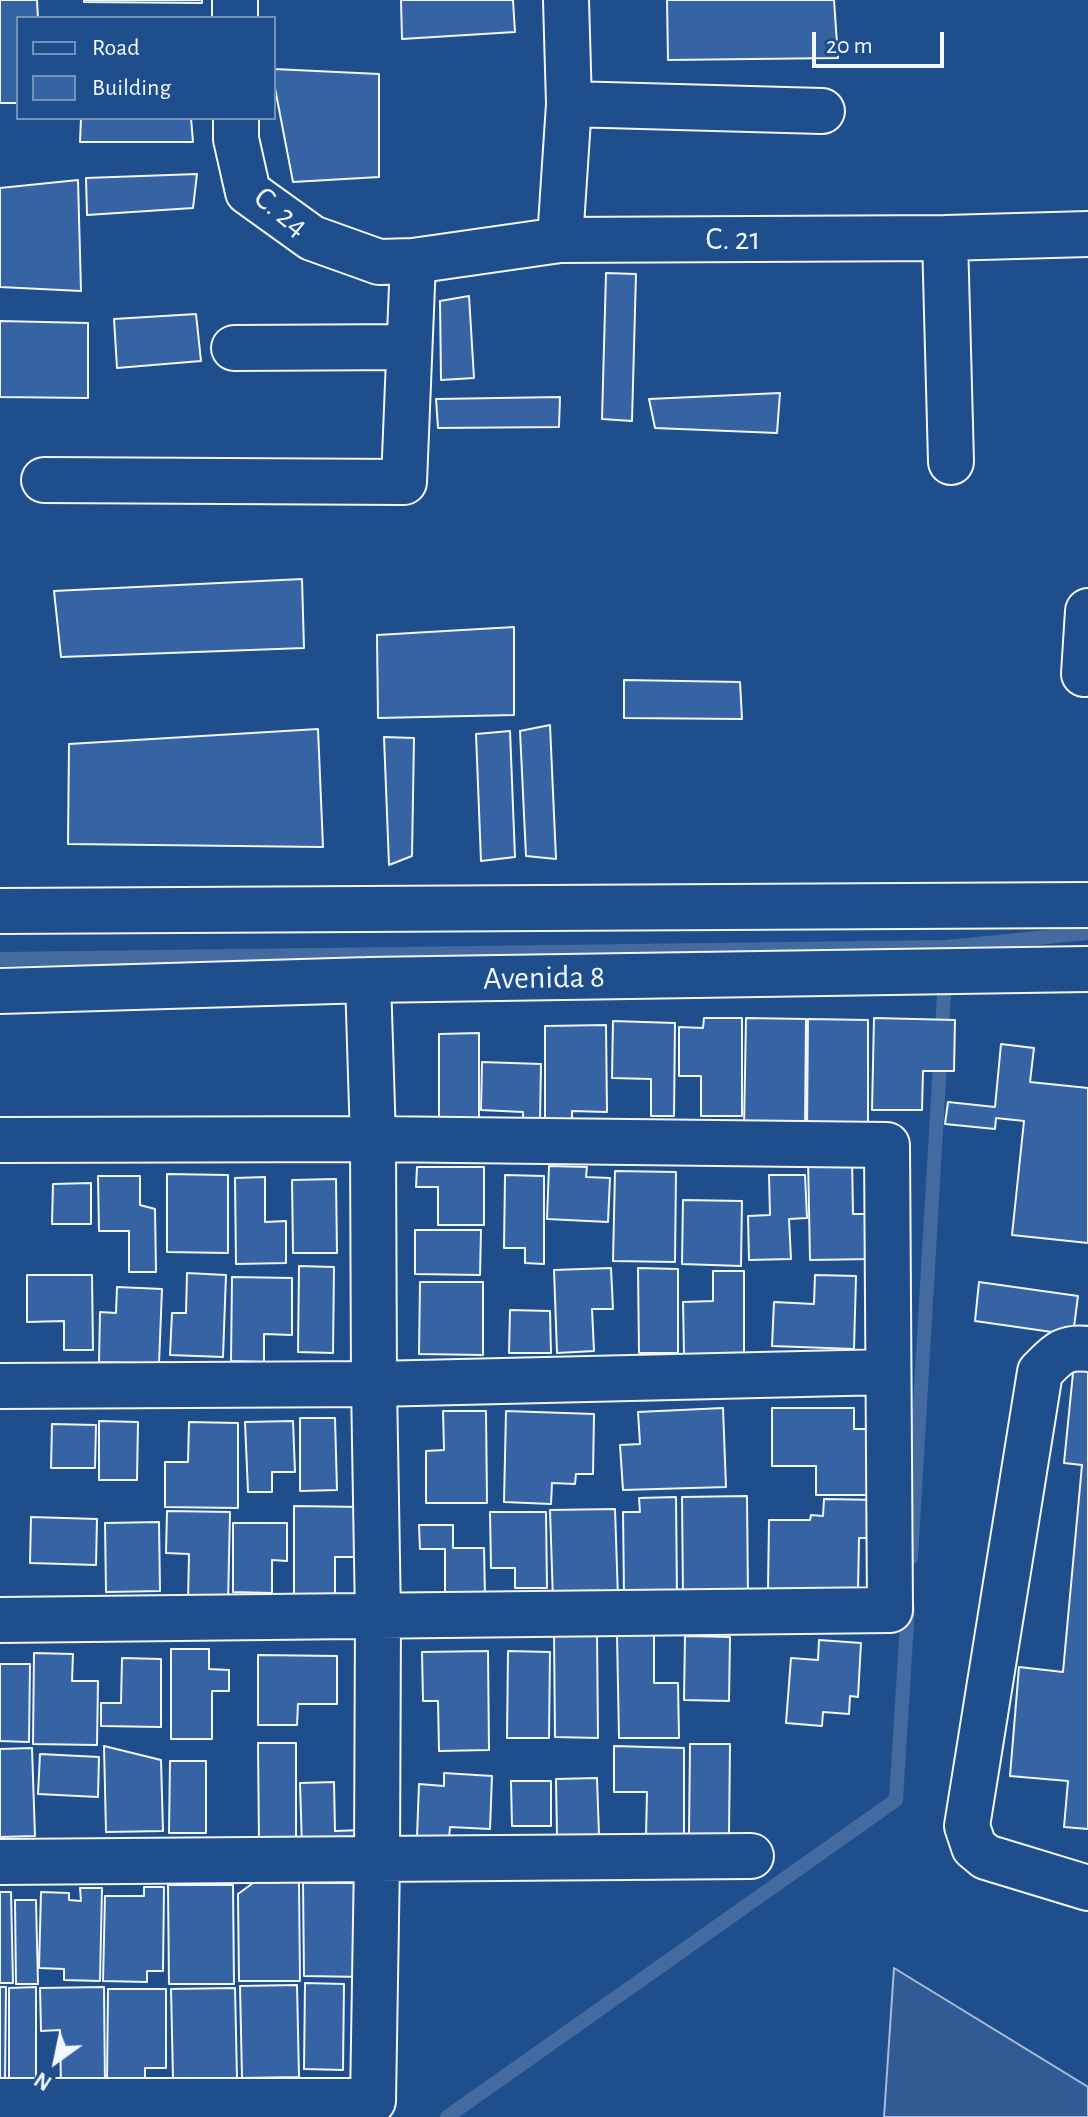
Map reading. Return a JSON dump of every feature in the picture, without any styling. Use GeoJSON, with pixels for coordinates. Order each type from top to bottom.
{"type":"FeatureCollection","features":[{"type":"Feature","properties":{"kind":"street"},"geometry":{"type":"LineString","coordinates":[[560,240],[569,104],[566,0]]}},
{"type":"Feature","properties":{"kind":"street"},"geometry":{"type":"LineString","coordinates":[[569,104],[822,111]]}},
{"type":"Feature","properties":{"kind":"street","name":"C. 24"},"geometry":{"type":"LineString","coordinates":[[236,120],[236,139],[248,192],[312,238],[396,262]]}},
{"type":"Feature","properties":{"kind":"street","name":"C. 21"},"geometry":{"type":"LineString","coordinates":[[396,262],[560,240],[1088,234]]}},
{"type":"Feature","properties":{"kind":"street"},"geometry":{"type":"LineString","coordinates":[[945,238],[951,462]]}},
{"type":"Feature","properties":{"kind":"street"},"geometry":{"type":"LineString","coordinates":[[44,480],[404,482],[408,347],[396,262]]}},
{"type":"Feature","properties":{"kind":"street"},"geometry":{"type":"LineString","coordinates":[[234,348],[408,347]]}},
{"type":"Feature","properties":{"kind":"street"},"geometry":{"type":"LineString","coordinates":[[1084,674],[1088,611]]}},
{"type":"Feature","properties":{"kind":"street"},"geometry":{"type":"LineString","coordinates":[[0,911],[1088,905]]}},
{"type":"Feature","properties":{"kind":"street","name":"Avenida 8"},"geometry":{"type":"LineString","coordinates":[[0,991],[368,980],[1088,969]]}},
{"type":"Feature","properties":{"kind":"street"},"geometry":{"type":"LineString","coordinates":[[0,2101],[183,2109],[373,2101],[378,1617],[373,1139],[368,980]]}},
{"type":"Feature","properties":{"kind":"street"},"geometry":{"type":"LineString","coordinates":[[0,1140],[373,1139],[887,1145],[890,1610],[0,1620]]}},
{"type":"Feature","properties":{"kind":"street"},"geometry":{"type":"LineString","coordinates":[[1088,1349],[1073,1347],[1057,1355],[1040,1372],[967,1826],[974,1847],[986,1857],[1088,1888]]}},
{"type":"Feature","properties":{"kind":"street"},"geometry":{"type":"LineString","coordinates":[[0,1386],[374,1384],[888,1372]]}},
{"type":"Feature","properties":{"kind":"street"},"geometry":{"type":"LineString","coordinates":[[0,1862],[751,1856]]}},
{"type":"Feature","properties":{"kind":"shaded area"},"geometry":{"type":"Polygon","coordinates":[[[894,1968],[1088,2087],[1088,2117],[884,2117],[894,1968]]]}},
{"type":"Feature","properties":{"kind":"building"},"geometry":{"type":"Polygon","coordinates":[[[0,0],[37,0],[38,16],[16,16],[16,103],[0,103],[0,0]]]}},
{"type":"Feature","properties":{"kind":"building"},"geometry":{"type":"Polygon","coordinates":[[[202,0],[202,3],[84,2],[202,0]]]}},
{"type":"Feature","properties":{"kind":"building"},"geometry":{"type":"Polygon","coordinates":[[[401,0],[513,0],[515,32],[402,39],[401,0]]]}},
{"type":"Feature","properties":{"kind":"building"},"geometry":{"type":"Polygon","coordinates":[[[667,0],[834,0],[838,58],[668,60],[667,0]]]}},
{"type":"Feature","properties":{"kind":"building"},"geometry":{"type":"Polygon","coordinates":[[[276,69],[379,74],[379,177],[293,182],[276,93],[276,69]]]}},
{"type":"Feature","properties":{"kind":"building"},"geometry":{"type":"Polygon","coordinates":[[[81,120],[191,120],[193,142],[80,142],[81,120]]]}},
{"type":"Feature","properties":{"kind":"building"},"geometry":{"type":"Polygon","coordinates":[[[197,174],[193,208],[87,215],[86,178],[197,174]]]}},
{"type":"Feature","properties":{"kind":"building"},"geometry":{"type":"Polygon","coordinates":[[[78,180],[81,291],[0,287],[0,188],[78,180]]]}},
{"type":"Feature","properties":{"kind":"building"},"geometry":{"type":"Polygon","coordinates":[[[606,273],[636,274],[632,421],[602,419],[606,273]]]}},
{"type":"Feature","properties":{"kind":"building"},"geometry":{"type":"Polygon","coordinates":[[[469,296],[474,378],[441,380],[440,301],[469,296]]]}},
{"type":"Feature","properties":{"kind":"building"},"geometry":{"type":"Polygon","coordinates":[[[196,314],[201,361],[117,368],[114,319],[196,314]]]}},
{"type":"Feature","properties":{"kind":"building"},"geometry":{"type":"Polygon","coordinates":[[[0,321],[88,323],[88,398],[0,397],[0,321]]]}},
{"type":"Feature","properties":{"kind":"building"},"geometry":{"type":"Polygon","coordinates":[[[780,393],[777,433],[655,428],[649,399],[780,393]]]}},
{"type":"Feature","properties":{"kind":"building"},"geometry":{"type":"Polygon","coordinates":[[[560,397],[559,427],[438,428],[436,399],[560,397]]]}},
{"type":"Feature","properties":{"kind":"building"},"geometry":{"type":"Polygon","coordinates":[[[302,579],[304,648],[61,657],[54,591],[302,579]]]}},
{"type":"Feature","properties":{"kind":"building"},"geometry":{"type":"Polygon","coordinates":[[[514,627],[514,715],[378,718],[377,635],[514,627]]]}},
{"type":"Feature","properties":{"kind":"building"},"geometry":{"type":"Polygon","coordinates":[[[624,680],[740,682],[742,719],[624,718],[624,680]]]}},
{"type":"Feature","properties":{"kind":"building"},"geometry":{"type":"Polygon","coordinates":[[[550,725],[556,859],[526,856],[520,731],[550,725]]]}},
{"type":"Feature","properties":{"kind":"building"},"geometry":{"type":"Polygon","coordinates":[[[318,729],[323,847],[68,844],[69,744],[318,729]]]}},
{"type":"Feature","properties":{"kind":"building"},"geometry":{"type":"Polygon","coordinates":[[[510,731],[515,857],[481,861],[476,734],[510,731]]]}},
{"type":"Feature","properties":{"kind":"building"},"geometry":{"type":"Polygon","coordinates":[[[384,737],[414,738],[412,856],[389,865],[384,737]]]}},
{"type":"Feature","properties":{"kind":"building"},"geometry":{"type":"Polygon","coordinates":[[[704,1018],[742,1018],[742,1116],[701,1116],[701,1076],[679,1076],[679,1027],[703,1028],[704,1018]]]}},
{"type":"Feature","properties":{"kind":"building"},"geometry":{"type":"Polygon","coordinates":[[[746,1018],[806,1019],[805,1129],[744,1128],[746,1018]]]}},
{"type":"Feature","properties":{"kind":"building"},"geometry":{"type":"Polygon","coordinates":[[[874,1018],[955,1020],[954,1071],[923,1071],[922,1110],[872,1110],[874,1018]]]}},
{"type":"Feature","properties":{"kind":"building"},"geometry":{"type":"Polygon","coordinates":[[[808,1019],[868,1020],[868,1130],[807,1129],[808,1019]]]}},
{"type":"Feature","properties":{"kind":"building"},"geometry":{"type":"Polygon","coordinates":[[[613,1021],[675,1023],[674,1116],[651,1116],[651,1079],[612,1078],[613,1021]]]}},
{"type":"Feature","properties":{"kind":"building"},"geometry":{"type":"Polygon","coordinates":[[[606,1025],[607,1112],[572,1111],[572,1131],[545,1131],[545,1026],[606,1025]]]}},
{"type":"Feature","properties":{"kind":"building"},"geometry":{"type":"Polygon","coordinates":[[[479,1033],[479,1120],[439,1120],[439,1034],[479,1033]]]}},
{"type":"Feature","properties":{"kind":"building"},"geometry":{"type":"Polygon","coordinates":[[[1001,1044],[1034,1048],[1030,1082],[1088,1088],[1088,1243],[1012,1235],[1024,1121],[996,1118],[995,1129],[945,1124],[948,1102],[995,1107],[1001,1044]]]}},
{"type":"Feature","properties":{"kind":"building"},"geometry":{"type":"Polygon","coordinates":[[[482,1062],[541,1064],[540,1122],[523,1121],[523,1112],[481,1110],[482,1062]]]}},
{"type":"Feature","properties":{"kind":"building"},"geometry":{"type":"Polygon","coordinates":[[[852,1157],[853,1214],[870,1214],[871,1259],[810,1260],[808,1158],[852,1157]]]}},
{"type":"Feature","properties":{"kind":"building"},"geometry":{"type":"Polygon","coordinates":[[[549,1166],[587,1167],[586,1177],[610,1178],[608,1222],[547,1219],[549,1166]]]}},
{"type":"Feature","properties":{"kind":"building"},"geometry":{"type":"Polygon","coordinates":[[[417,1167],[484,1167],[484,1225],[438,1225],[438,1187],[416,1187],[417,1167]]]}},
{"type":"Feature","properties":{"kind":"building"},"geometry":{"type":"Polygon","coordinates":[[[615,1171],[676,1172],[675,1262],[613,1261],[615,1171]]]}},
{"type":"Feature","properties":{"kind":"building"},"geometry":{"type":"Polygon","coordinates":[[[167,1174],[228,1175],[228,1253],[167,1252],[167,1174]]]}},
{"type":"Feature","properties":{"kind":"building"},"geometry":{"type":"Polygon","coordinates":[[[505,1175],[544,1176],[544,1264],[525,1263],[525,1248],[504,1248],[505,1175]]]}},
{"type":"Feature","properties":{"kind":"building"},"geometry":{"type":"Polygon","coordinates":[[[769,1175],[805,1175],[807,1218],[789,1219],[791,1259],[749,1260],[748,1216],[770,1215],[769,1175]]]}},
{"type":"Feature","properties":{"kind":"building"},"geometry":{"type":"Polygon","coordinates":[[[98,1176],[140,1176],[140,1205],[155,1209],[156,1272],[129,1272],[129,1231],[99,1231],[98,1176]]]}},
{"type":"Feature","properties":{"kind":"building"},"geometry":{"type":"Polygon","coordinates":[[[265,1177],[265,1222],[286,1221],[286,1263],[236,1264],[235,1178],[265,1177]]]}},
{"type":"Feature","properties":{"kind":"building"},"geometry":{"type":"Polygon","coordinates":[[[336,1179],[337,1253],[293,1253],[292,1180],[336,1179]]]}},
{"type":"Feature","properties":{"kind":"building"},"geometry":{"type":"Polygon","coordinates":[[[91,1183],[91,1224],[52,1224],[53,1184],[91,1183]]]}},
{"type":"Feature","properties":{"kind":"building"},"geometry":{"type":"Polygon","coordinates":[[[683,1200],[742,1201],[741,1266],[682,1264],[683,1200]]]}},
{"type":"Feature","properties":{"kind":"building"},"geometry":{"type":"Polygon","coordinates":[[[415,1230],[481,1230],[480,1275],[415,1274],[415,1230]]]}},
{"type":"Feature","properties":{"kind":"building"},"geometry":{"type":"Polygon","coordinates":[[[299,1266],[334,1267],[333,1353],[298,1352],[299,1266]]]}},
{"type":"Feature","properties":{"kind":"building"},"geometry":{"type":"Polygon","coordinates":[[[611,1268],[613,1309],[592,1309],[594,1351],[557,1353],[554,1270],[611,1268]]]}},
{"type":"Feature","properties":{"kind":"building"},"geometry":{"type":"Polygon","coordinates":[[[638,1268],[678,1269],[678,1353],[639,1353],[638,1268]]]}},
{"type":"Feature","properties":{"kind":"building"},"geometry":{"type":"Polygon","coordinates":[[[713,1271],[744,1271],[744,1354],[684,1354],[683,1302],[713,1301],[713,1271]]]}},
{"type":"Feature","properties":{"kind":"building"},"geometry":{"type":"Polygon","coordinates":[[[187,1273],[226,1275],[223,1357],[170,1355],[172,1313],[186,1313],[187,1273]]]}},
{"type":"Feature","properties":{"kind":"building"},"geometry":{"type":"Polygon","coordinates":[[[27,1275],[92,1275],[93,1350],[64,1350],[64,1321],[27,1322],[27,1275]]]}},
{"type":"Feature","properties":{"kind":"building"},"geometry":{"type":"Polygon","coordinates":[[[815,1275],[856,1276],[854,1349],[772,1346],[774,1302],[814,1304],[815,1275]]]}},
{"type":"Feature","properties":{"kind":"building"},"geometry":{"type":"Polygon","coordinates":[[[232,1277],[292,1278],[292,1335],[264,1334],[264,1362],[231,1361],[232,1277]]]}},
{"type":"Feature","properties":{"kind":"building"},"geometry":{"type":"Polygon","coordinates":[[[420,1282],[483,1282],[483,1355],[419,1354],[420,1282]]]}},
{"type":"Feature","properties":{"kind":"building"},"geometry":{"type":"Polygon","coordinates":[[[979,1282],[1078,1296],[1073,1335],[975,1321],[979,1282]]]}},
{"type":"Feature","properties":{"kind":"building"},"geometry":{"type":"Polygon","coordinates":[[[117,1287],[162,1289],[159,1364],[99,1362],[100,1312],[116,1313],[117,1287]]]}},
{"type":"Feature","properties":{"kind":"building"},"geometry":{"type":"Polygon","coordinates":[[[510,1310],[550,1311],[551,1353],[509,1353],[510,1310]]]}},
{"type":"Feature","properties":{"kind":"building"},"geometry":{"type":"Polygon","coordinates":[[[1074,1363],[1088,1364],[1088,1829],[1064,1827],[1068,1781],[1010,1776],[1019,1667],[1063,1672],[1082,1465],[1064,1463],[1074,1363]]]}},
{"type":"Feature","properties":{"kind":"building"},"geometry":{"type":"Polygon","coordinates":[[[723,1408],[726,1487],[623,1490],[620,1445],[640,1444],[638,1412],[723,1408]]]}},
{"type":"Feature","properties":{"kind":"building"},"geometry":{"type":"Polygon","coordinates":[[[772,1408],[854,1408],[854,1429],[878,1429],[879,1495],[816,1495],[816,1466],[772,1466],[772,1408]]]}},
{"type":"Feature","properties":{"kind":"building"},"geometry":{"type":"Polygon","coordinates":[[[443,1411],[486,1411],[487,1503],[426,1503],[426,1451],[444,1450],[443,1411]]]}},
{"type":"Feature","properties":{"kind":"building"},"geometry":{"type":"Polygon","coordinates":[[[506,1411],[594,1414],[593,1474],[576,1474],[575,1484],[552,1483],[551,1504],[504,1502],[506,1411]]]}},
{"type":"Feature","properties":{"kind":"building"},"geometry":{"type":"Polygon","coordinates":[[[300,1418],[335,1418],[337,1490],[300,1491],[300,1418]]]}},
{"type":"Feature","properties":{"kind":"building"},"geometry":{"type":"Polygon","coordinates":[[[99,1421],[138,1422],[137,1480],[99,1480],[99,1421]]]}},
{"type":"Feature","properties":{"kind":"building"},"geometry":{"type":"Polygon","coordinates":[[[293,1421],[295,1472],[272,1472],[272,1492],[248,1492],[245,1422],[293,1421]]]}},
{"type":"Feature","properties":{"kind":"building"},"geometry":{"type":"Polygon","coordinates":[[[189,1422],[238,1423],[238,1508],[165,1507],[165,1462],[188,1462],[189,1422]]]}},
{"type":"Feature","properties":{"kind":"building"},"geometry":{"type":"Polygon","coordinates":[[[52,1424],[96,1425],[95,1468],[51,1468],[52,1424]]]}},
{"type":"Feature","properties":{"kind":"building"},"geometry":{"type":"Polygon","coordinates":[[[747,1496],[748,1597],[683,1597],[682,1497],[747,1496]]]}},
{"type":"Feature","properties":{"kind":"building"},"geometry":{"type":"Polygon","coordinates":[[[676,1497],[677,1596],[624,1596],[623,1512],[640,1512],[639,1498],[676,1497]]]}},
{"type":"Feature","properties":{"kind":"building"},"geometry":{"type":"Polygon","coordinates":[[[824,1499],[881,1500],[881,1538],[859,1538],[858,1591],[768,1590],[769,1520],[810,1520],[811,1515],[823,1516],[824,1499]]]}},
{"type":"Feature","properties":{"kind":"building"},"geometry":{"type":"Polygon","coordinates":[[[294,1506],[362,1507],[362,1557],[335,1557],[335,1598],[294,1598],[294,1506]]]}},
{"type":"Feature","properties":{"kind":"building"},"geometry":{"type":"Polygon","coordinates":[[[615,1509],[618,1598],[553,1600],[550,1510],[615,1509]]]}},
{"type":"Feature","properties":{"kind":"building"},"geometry":{"type":"Polygon","coordinates":[[[167,1511],[230,1512],[228,1604],[188,1602],[189,1554],[166,1553],[167,1511]]]}},
{"type":"Feature","properties":{"kind":"building"},"geometry":{"type":"Polygon","coordinates":[[[490,1512],[546,1512],[547,1588],[515,1588],[515,1568],[491,1568],[490,1512]]]}},
{"type":"Feature","properties":{"kind":"building"},"geometry":{"type":"Polygon","coordinates":[[[31,1517],[97,1519],[96,1565],[30,1563],[31,1517]]]}},
{"type":"Feature","properties":{"kind":"building"},"geometry":{"type":"Polygon","coordinates":[[[159,1522],[160,1591],[106,1592],[105,1523],[159,1522]]]}},
{"type":"Feature","properties":{"kind":"building"},"geometry":{"type":"Polygon","coordinates":[[[233,1523],[287,1523],[287,1561],[272,1560],[272,1593],[233,1592],[233,1523]]]}},
{"type":"Feature","properties":{"kind":"building"},"geometry":{"type":"Polygon","coordinates":[[[419,1525],[453,1525],[453,1548],[484,1548],[485,1596],[445,1596],[445,1549],[420,1549],[419,1525]]]}},
{"type":"Feature","properties":{"kind":"building"},"geometry":{"type":"Polygon","coordinates":[[[597,1631],[598,1738],[555,1737],[554,1632],[597,1631]]]}},
{"type":"Feature","properties":{"kind":"building"},"geometry":{"type":"Polygon","coordinates":[[[617,1634],[654,1634],[654,1683],[678,1683],[679,1738],[619,1738],[617,1634]]]}},
{"type":"Feature","properties":{"kind":"building"},"geometry":{"type":"Polygon","coordinates":[[[685,1636],[730,1637],[729,1701],[684,1700],[685,1636]]]}},
{"type":"Feature","properties":{"kind":"building"},"geometry":{"type":"Polygon","coordinates":[[[819,1640],[861,1643],[858,1697],[850,1696],[849,1714],[823,1712],[822,1726],[786,1723],[791,1658],[818,1660],[819,1640]]]}},
{"type":"Feature","properties":{"kind":"building"},"geometry":{"type":"Polygon","coordinates":[[[171,1649],[209,1649],[209,1669],[229,1670],[229,1691],[212,1691],[212,1739],[171,1739],[171,1649]]]}},
{"type":"Feature","properties":{"kind":"building"},"geometry":{"type":"Polygon","coordinates":[[[488,1651],[489,1750],[439,1751],[438,1701],[423,1701],[422,1652],[488,1651]]]}},
{"type":"Feature","properties":{"kind":"building"},"geometry":{"type":"Polygon","coordinates":[[[508,1651],[550,1652],[549,1738],[507,1738],[508,1651]]]}},
{"type":"Feature","properties":{"kind":"building"},"geometry":{"type":"Polygon","coordinates":[[[34,1653],[73,1654],[72,1681],[98,1681],[97,1745],[33,1744],[34,1653]]]}},
{"type":"Feature","properties":{"kind":"building"},"geometry":{"type":"Polygon","coordinates":[[[258,1655],[337,1656],[337,1704],[298,1704],[297,1725],[258,1725],[258,1655]]]}},
{"type":"Feature","properties":{"kind":"building"},"geometry":{"type":"Polygon","coordinates":[[[122,1658],[161,1659],[161,1727],[101,1726],[101,1703],[121,1703],[122,1658]]]}},
{"type":"Feature","properties":{"kind":"building"},"geometry":{"type":"Polygon","coordinates":[[[0,1664],[30,1664],[29,1742],[0,1741],[0,1664]]]}},
{"type":"Feature","properties":{"kind":"building"},"geometry":{"type":"Polygon","coordinates":[[[258,1743],[296,1743],[296,1844],[259,1843],[258,1743]]]}},
{"type":"Feature","properties":{"kind":"building"},"geometry":{"type":"Polygon","coordinates":[[[690,1744],[730,1744],[729,1835],[689,1834],[690,1744]]]}},
{"type":"Feature","properties":{"kind":"building"},"geometry":{"type":"Polygon","coordinates":[[[104,1746],[161,1760],[163,1831],[106,1832],[104,1746]]]}},
{"type":"Feature","properties":{"kind":"building"},"geometry":{"type":"Polygon","coordinates":[[[614,1746],[684,1748],[684,1837],[646,1836],[647,1792],[614,1792],[614,1746]]]}},
{"type":"Feature","properties":{"kind":"building"},"geometry":{"type":"Polygon","coordinates":[[[32,1748],[35,1836],[0,1837],[0,1749],[32,1748]]]}},
{"type":"Feature","properties":{"kind":"building"},"geometry":{"type":"Polygon","coordinates":[[[40,1754],[99,1757],[98,1797],[38,1794],[40,1754]]]}},
{"type":"Feature","properties":{"kind":"building"},"geometry":{"type":"Polygon","coordinates":[[[170,1761],[206,1761],[206,1833],[169,1833],[170,1761]]]}},
{"type":"Feature","properties":{"kind":"building"},"geometry":{"type":"Polygon","coordinates":[[[444,1773],[492,1776],[490,1829],[450,1827],[449,1838],[417,1837],[419,1784],[444,1786],[444,1773]]]}},
{"type":"Feature","properties":{"kind":"building"},"geometry":{"type":"Polygon","coordinates":[[[597,1778],[599,1835],[557,1836],[556,1779],[597,1778]]]}},
{"type":"Feature","properties":{"kind":"building"},"geometry":{"type":"Polygon","coordinates":[[[511,1781],[551,1781],[551,1826],[512,1826],[511,1781]]]}},
{"type":"Feature","properties":{"kind":"building"},"geometry":{"type":"Polygon","coordinates":[[[334,1782],[335,1831],[363,1830],[364,1846],[302,1847],[300,1783],[334,1782]]]}},
{"type":"Feature","properties":{"kind":"building"},"geometry":{"type":"Polygon","coordinates":[[[299,1882],[300,1981],[239,1981],[238,1894],[253,1883],[299,1882]]]}},
{"type":"Feature","properties":{"kind":"building"},"geometry":{"type":"Polygon","coordinates":[[[303,1883],[364,1883],[364,1977],[304,1976],[303,1883]]]}},
{"type":"Feature","properties":{"kind":"building"},"geometry":{"type":"Polygon","coordinates":[[[168,1885],[233,1885],[234,1984],[169,1984],[168,1885]]]}},
{"type":"Feature","properties":{"kind":"building"},"geometry":{"type":"Polygon","coordinates":[[[144,1887],[164,1887],[163,1971],[147,1971],[147,1982],[103,1981],[105,1896],[144,1896],[144,1887]]]}},
{"type":"Feature","properties":{"kind":"building"},"geometry":{"type":"Polygon","coordinates":[[[80,1888],[102,1888],[100,1981],[64,1980],[64,1969],[39,1968],[41,1892],[69,1893],[69,1900],[81,1901],[80,1888]]]}},
{"type":"Feature","properties":{"kind":"building"},"geometry":{"type":"Polygon","coordinates":[[[0,1892],[11,1892],[13,1983],[0,1983],[0,1892]]]}},
{"type":"Feature","properties":{"kind":"building"},"geometry":{"type":"Polygon","coordinates":[[[15,1900],[36,1900],[38,1984],[16,1984],[15,1900]]]}},
{"type":"Feature","properties":{"kind":"building"},"geometry":{"type":"Polygon","coordinates":[[[305,1983],[344,1984],[343,2070],[304,2069],[305,1983]]]}},
{"type":"Feature","properties":{"kind":"building"},"geometry":{"type":"Polygon","coordinates":[[[297,1985],[299,2077],[242,2078],[240,1986],[297,1985]]]}},
{"type":"Feature","properties":{"kind":"building"},"geometry":{"type":"Polygon","coordinates":[[[0,1987],[6,1987],[5,2083],[0,2083],[0,1987]]]}},
{"type":"Feature","properties":{"kind":"building"},"geometry":{"type":"Polygon","coordinates":[[[36,1987],[36,2083],[9,2083],[9,1988],[36,1987]]]}},
{"type":"Feature","properties":{"kind":"building"},"geometry":{"type":"Polygon","coordinates":[[[104,1987],[105,2088],[61,2088],[60,2030],[41,2031],[40,1988],[104,1987]]]}},
{"type":"Feature","properties":{"kind":"building"},"geometry":{"type":"Polygon","coordinates":[[[235,1988],[237,2078],[173,2079],[171,1989],[235,1988]]]}},
{"type":"Feature","properties":{"kind":"building"},"geometry":{"type":"Polygon","coordinates":[[[108,1989],[166,1989],[166,2068],[145,2068],[145,2079],[107,2079],[108,1989]]]}},
{"type":"Feature","properties":{"kind":"waterway"},"geometry":{"type":"LineString","coordinates":[[0,959],[946,947],[1088,933]]}},
{"type":"Feature","properties":{"kind":"waterway"},"geometry":{"type":"LineString","coordinates":[[911,1558],[944,995]]}},
{"type":"Feature","properties":{"kind":"waterway"},"geometry":{"type":"LineString","coordinates":[[447,2117],[896,1800],[908,1607]]}}]}
